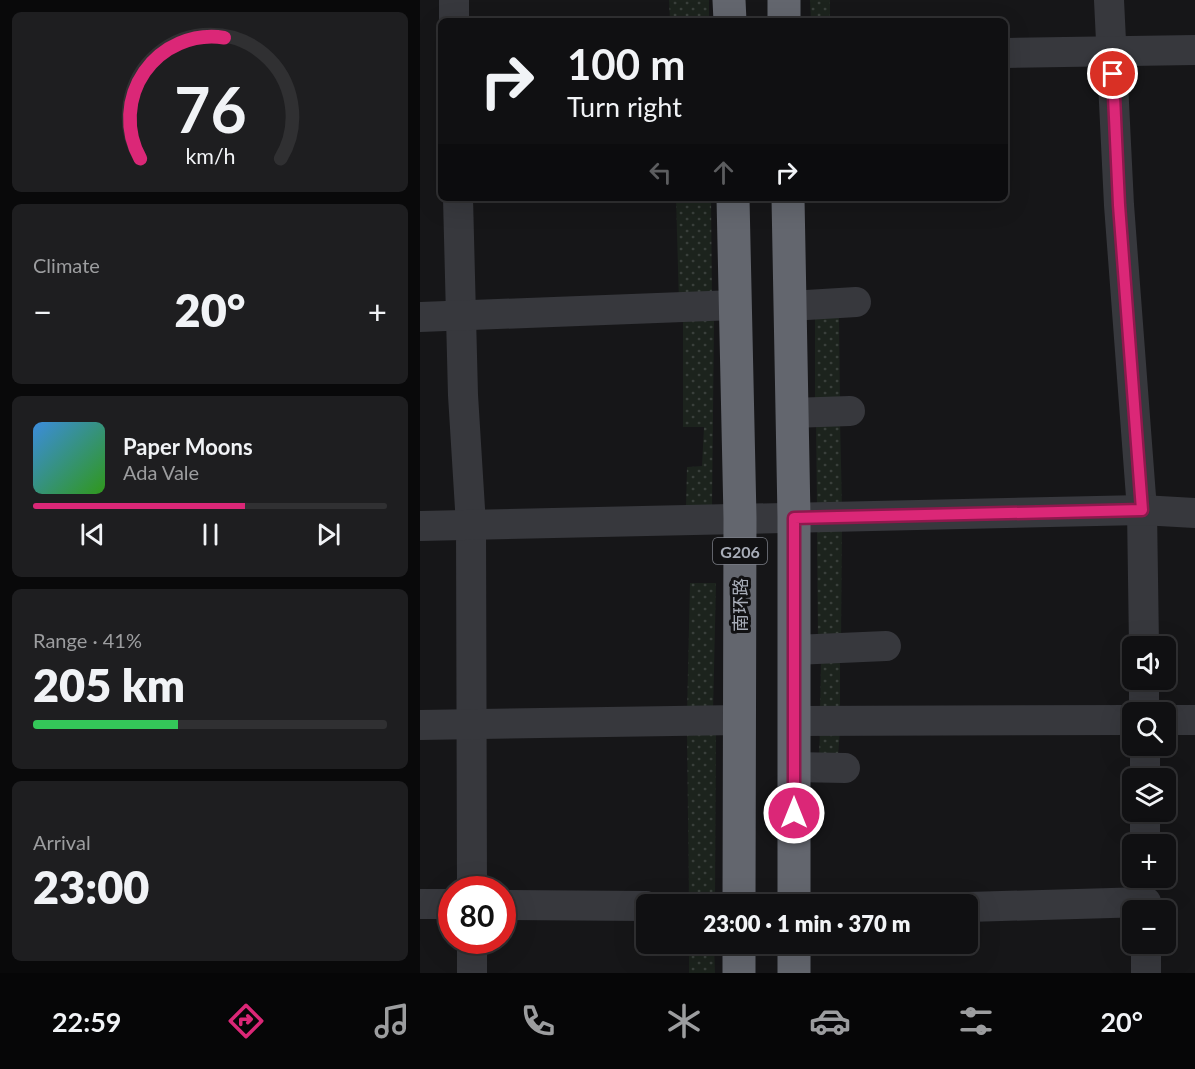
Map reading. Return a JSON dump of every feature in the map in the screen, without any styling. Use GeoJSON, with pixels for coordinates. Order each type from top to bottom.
{"type":"FeatureCollection","features":[{"type":"Feature","properties":{"kind":"highway"},"geometry":{"type":"LineString","coordinates":[[729,0],[730,18]]}},
{"type":"Feature","properties":{"kind":"highway"},"geometry":{"type":"LineString","coordinates":[[784,0],[784,18]]}},
{"type":"Feature","properties":{"kind":"highway","name":"南环路"},"geometry":{"type":"LineString","coordinates":[[733,201],[740,518],[739,894]]}},
{"type":"Feature","properties":{"kind":"highway","name":"G206"},"geometry":{"type":"LineString","coordinates":[[788,201],[794,518],[794,894]]}},
{"type":"Feature","properties":{"kind":"highway"},"geometry":{"type":"LineString","coordinates":[[739,954],[739,973]]}},
{"type":"Feature","properties":{"kind":"highway"},"geometry":{"type":"LineString","coordinates":[[794,954],[794,973]]}},
{"type":"Feature","properties":{"kind":"street"},"geometry":{"type":"LineString","coordinates":[[454,0],[454,18]]}},
{"type":"Feature","properties":{"kind":"street"},"geometry":{"type":"LineString","coordinates":[[1109,0],[1119,205],[1142,510],[1144,636]]}},
{"type":"Feature","properties":{"kind":"street"},"geometry":{"type":"LineString","coordinates":[[1008,53],[1195,50]]}},
{"type":"Feature","properties":{"kind":"street"},"geometry":{"type":"LineString","coordinates":[[458,201],[463,395],[471,525],[472,876]]}},
{"type":"Feature","properties":{"kind":"street"},"geometry":{"type":"LineString","coordinates":[[790,306],[856,302]]}},
{"type":"Feature","properties":{"kind":"street"},"geometry":{"type":"LineString","coordinates":[[420,317],[735,305]]}},
{"type":"Feature","properties":{"kind":"street"},"geometry":{"type":"LineString","coordinates":[[791,413],[850,411]]}},
{"type":"Feature","properties":{"kind":"street"},"geometry":{"type":"LineString","coordinates":[[420,526],[1142,510],[1195,513]]}},
{"type":"Feature","properties":{"kind":"street"},"geometry":{"type":"LineString","coordinates":[[794,650],[886,646]]}},
{"type":"Feature","properties":{"kind":"street"},"geometry":{"type":"LineString","coordinates":[[420,725],[740,720]]}},
{"type":"Feature","properties":{"kind":"street"},"geometry":{"type":"LineString","coordinates":[[794,722],[1122,720]]}},
{"type":"Feature","properties":{"kind":"street"},"geometry":{"type":"LineString","coordinates":[[1176,720],[1195,720]]}},
{"type":"Feature","properties":{"kind":"street"},"geometry":{"type":"LineString","coordinates":[[794,767],[845,768]]}},
{"type":"Feature","properties":{"kind":"street"},"geometry":{"type":"LineString","coordinates":[[978,906],[1146,897]]}},
{"type":"Feature","properties":{"kind":"street"},"geometry":{"type":"LineString","coordinates":[[420,904],[438,904]]}},
{"type":"Feature","properties":{"kind":"street"},"geometry":{"type":"LineString","coordinates":[[516,905],[636,906]]}},
{"type":"Feature","properties":{"kind":"street"},"geometry":{"type":"LineString","coordinates":[[472,954],[472,973]]}},
{"type":"Feature","properties":{"kind":"street"},"geometry":{"type":"LineString","coordinates":[[1146,954],[1146,973]]}},
{"type":"Feature","properties":{"kind":"shaded area"},"geometry":{"type":"Polygon","coordinates":[[[669,0],[709,0],[709,18],[670,18],[669,0]]]}},
{"type":"Feature","properties":{"kind":"shaded area"},"geometry":{"type":"Polygon","coordinates":[[[810,0],[830,0],[830,18],[811,18],[810,0]]]}},
{"type":"Feature","properties":{"kind":"shaded area"},"geometry":{"type":"Polygon","coordinates":[[[676,201],[711,201],[712,301],[679,302],[676,201]]]}},
{"type":"Feature","properties":{"kind":"shaded area"},"geometry":{"type":"Polygon","coordinates":[[[815,318],[839,318],[840,405],[815,406],[815,318]]]}},
{"type":"Feature","properties":{"kind":"shaded area"},"geometry":{"type":"Polygon","coordinates":[[[683,321],[714,321],[712,507],[686,508],[687,467],[702,466],[704,427],[683,427],[683,321]]]}},
{"type":"Feature","properties":{"kind":"shaded area"},"geometry":{"type":"Polygon","coordinates":[[[840,419],[842,509],[817,508],[816,421],[840,419]]]}},
{"type":"Feature","properties":{"kind":"shaded area"},"geometry":{"type":"Polygon","coordinates":[[[842,528],[841,641],[818,642],[817,529],[842,528]]]}},
{"type":"Feature","properties":{"kind":"shaded area"},"geometry":{"type":"Polygon","coordinates":[[[690,583],[716,583],[713,713],[687,714],[690,583]]]}},
{"type":"Feature","properties":{"kind":"shaded area"},"geometry":{"type":"Polygon","coordinates":[[[821,660],[840,660],[840,716],[820,715],[821,660]]]}},
{"type":"Feature","properties":{"kind":"shaded area"},"geometry":{"type":"Polygon","coordinates":[[[820,729],[840,730],[838,756],[819,757],[820,729]]]}},
{"type":"Feature","properties":{"kind":"shaded area"},"geometry":{"type":"Polygon","coordinates":[[[687,732],[716,732],[715,894],[689,894],[687,732]]]}},
{"type":"Feature","properties":{"kind":"shaded area"},"geometry":{"type":"Polygon","coordinates":[[[689,954],[714,954],[715,973],[689,973],[689,954]]]}},
{"type":"Feature","properties":{"kind":"route"},"geometry":{"type":"LineString","coordinates":[[794,813],[794,518],[1142,510],[1119,205],[1113,74]]}}]}
